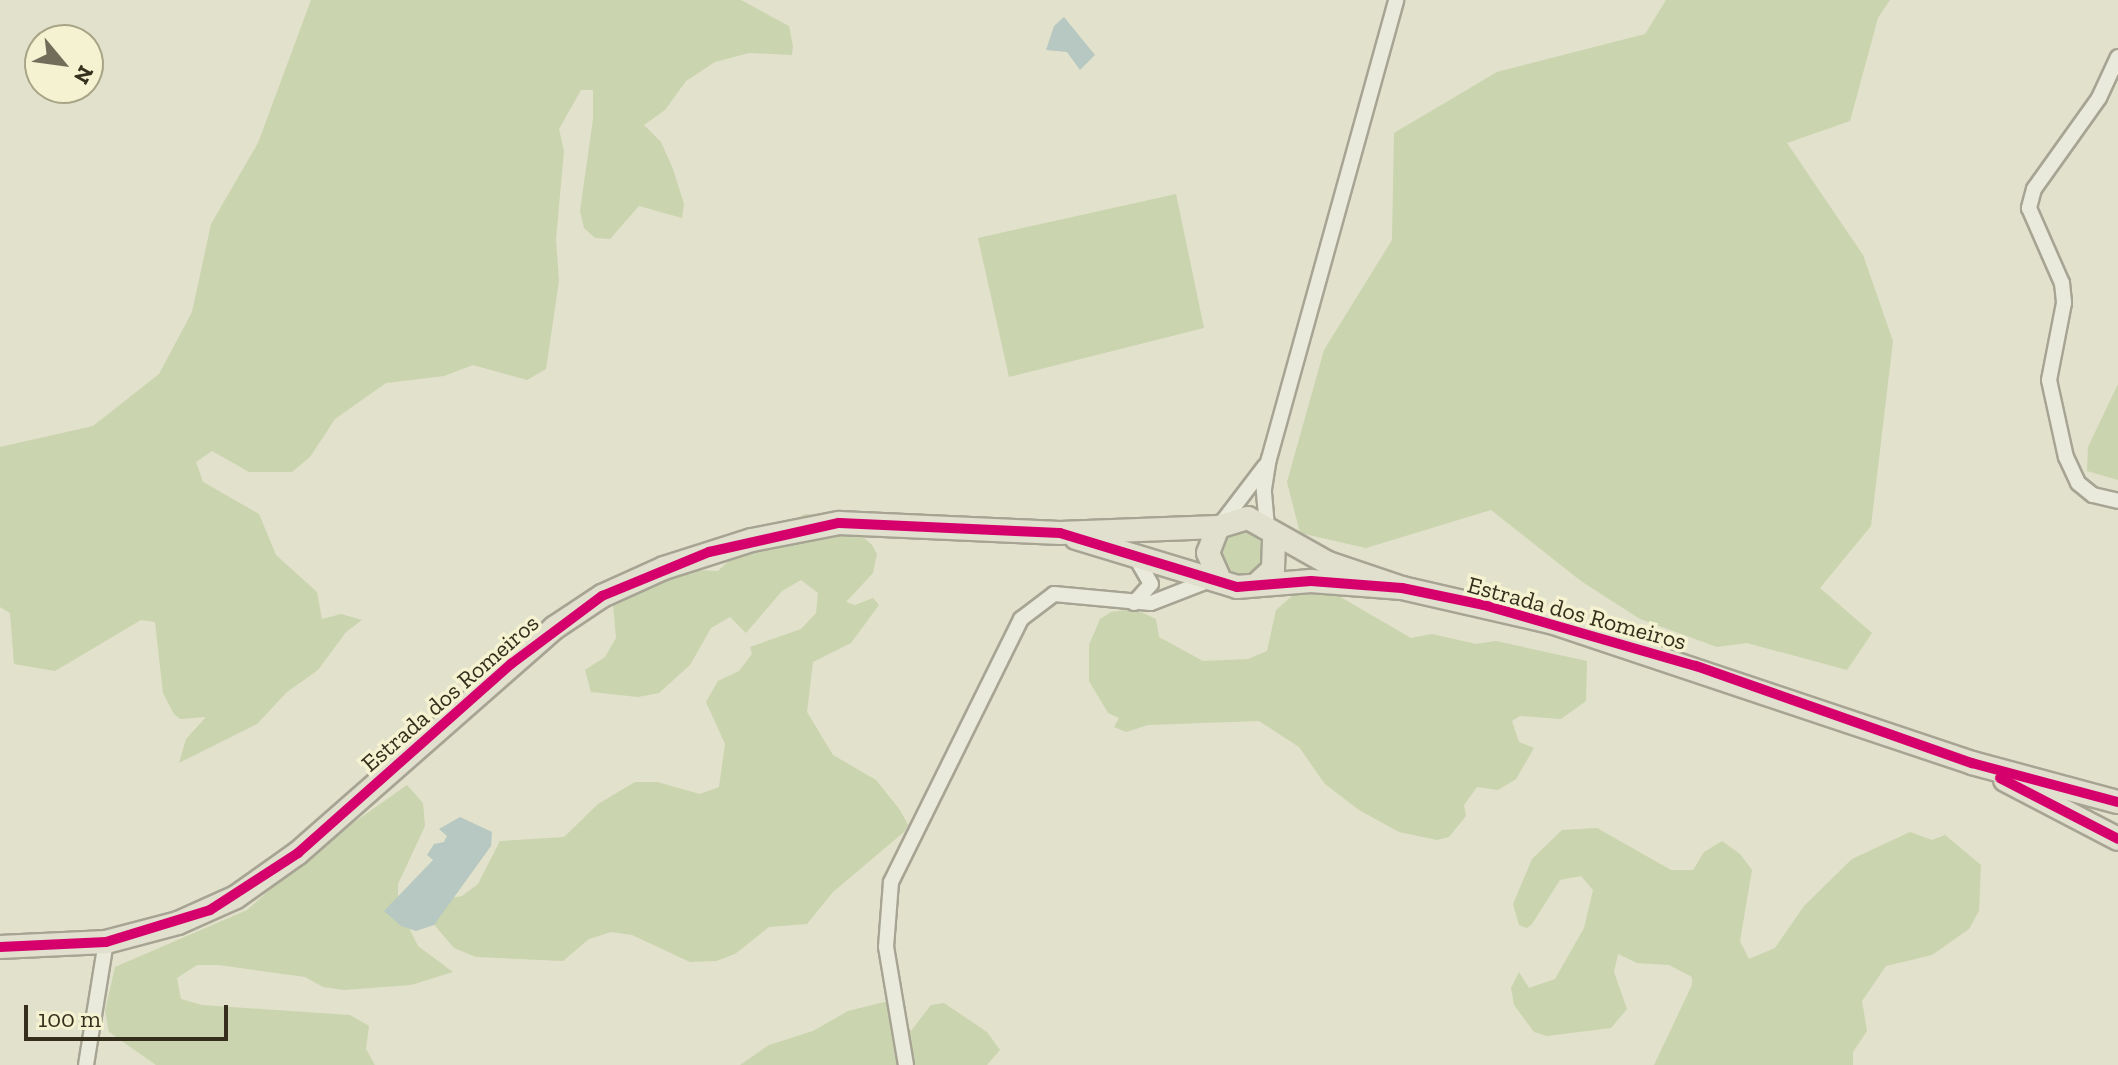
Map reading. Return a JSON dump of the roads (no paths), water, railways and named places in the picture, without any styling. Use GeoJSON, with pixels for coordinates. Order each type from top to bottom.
{"type":"FeatureCollection","features":[{"type":"Feature","properties":{"kind":"main road","name":"Estrada dos Romeiros"},"geometry":{"type":"LineString","coordinates":[[0,947],[106,942],[178,923],[267,878],[554,628],[602,596],[664,568],[752,540],[839,523],[1060,533],[1218,527],[1238,517],[1328,563],[1402,588],[1566,626],[1972,763],[2118,802]]}},
{"type":"Feature","properties":{"kind":"main road"},"geometry":{"type":"LineString","coordinates":[[1218,527],[1208,553],[1219,578]]}},
{"type":"Feature","properties":{"kind":"main road"},"geometry":{"type":"LineString","coordinates":[[1257,584],[1273,569],[1271,532]]}},
{"type":"Feature","properties":{"kind":"main road","name":"Estrada dos Romeiros"},"geometry":{"type":"LineString","coordinates":[[1060,533],[1219,578],[1237,587],[1311,581],[1402,588]]}},
{"type":"Feature","properties":{"kind":"main road","name":"Estrada dos Romeiros"},"geometry":{"type":"LineString","coordinates":[[1972,763],[2118,839]]}},
{"type":"Feature","properties":{"kind":"street"},"geometry":{"type":"LineString","coordinates":[[1271,532],[1264,489],[1269,459],[1396,0]]}},
{"type":"Feature","properties":{"kind":"street"},"geometry":{"type":"LineString","coordinates":[[2118,57],[2099,98],[2034,189],[2029,208],[2062,283],[2064,303],[2049,380],[2066,457],[2078,483],[2093,495],[2118,501]]}},
{"type":"Feature","properties":{"kind":"street"},"geometry":{"type":"LineString","coordinates":[[1218,527],[1248,494],[1269,459]]}},
{"type":"Feature","properties":{"kind":"street"},"geometry":{"type":"LineString","coordinates":[[1133,555],[1151,579],[1147,594],[1133,603]]}},
{"type":"Feature","properties":{"kind":"street"},"geometry":{"type":"LineString","coordinates":[[906,1065],[885,924],[891,882],[1011,637],[1032,606],[1054,594],[1069,592],[1133,603],[1160,601],[1219,578]]}},
{"type":"Feature","properties":{"kind":"street"},"geometry":{"type":"LineString","coordinates":[[86,1065],[106,942]]}}]}
